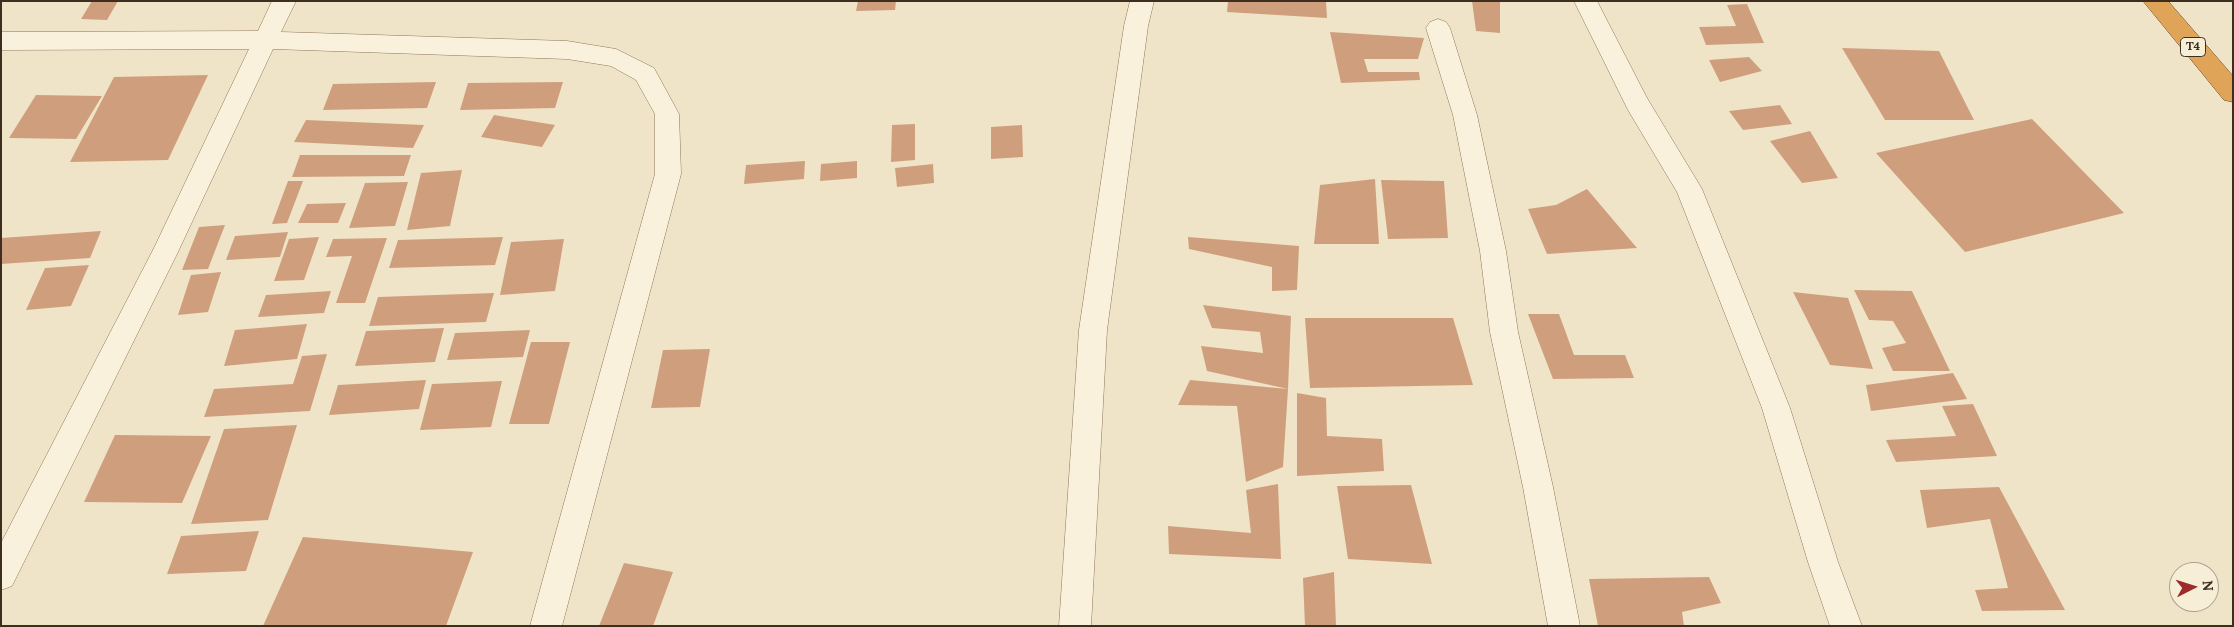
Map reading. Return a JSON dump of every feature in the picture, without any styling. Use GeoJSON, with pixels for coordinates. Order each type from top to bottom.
{"type":"FeatureCollection","features":[{"type":"Feature","properties":{"kind":"highway","name":"T4"},"geometry":{"type":"LineString","coordinates":[[2154,1],[2233,93]]}},
{"type":"Feature","properties":{"kind":"street"},"geometry":{"type":"LineString","coordinates":[[1,575],[164,254],[284,1]]}},
{"type":"Feature","properties":{"kind":"street"},"geometry":{"type":"LineString","coordinates":[[1075,626],[1093,330],[1136,26],[1142,1]]}},
{"type":"Feature","properties":{"kind":"street"},"geometry":{"type":"LineString","coordinates":[[1585,1],[1637,103],[1689,189],[1776,408],[1823,562],[1846,626]]}},
{"type":"Feature","properties":{"kind":"street"},"geometry":{"type":"LineString","coordinates":[[1438,28],[1465,115],[1493,251],[1504,332],[1538,487],[1564,626]]}},
{"type":"Feature","properties":{"kind":"street"},"geometry":{"type":"LineString","coordinates":[[1,41],[265,40],[567,50],[616,58],[645,74],[667,114],[668,174],[546,626]]}},
{"type":"Feature","properties":{"kind":"building"},"geometry":{"type":"Polygon","coordinates":[[[92,1],[118,1],[107,20],[81,19],[92,1]]]}},
{"type":"Feature","properties":{"kind":"building"},"geometry":{"type":"Polygon","coordinates":[[[858,1],[896,1],[895,10],[856,11],[858,1]]]}},
{"type":"Feature","properties":{"kind":"building"},"geometry":{"type":"Polygon","coordinates":[[[1228,1],[1326,1],[1327,18],[1227,12],[1228,1]]]}},
{"type":"Feature","properties":{"kind":"building"},"geometry":{"type":"Polygon","coordinates":[[[1472,1],[1500,1],[1500,33],[1476,31],[1472,1]]]}},
{"type":"Feature","properties":{"kind":"building"},"geometry":{"type":"Polygon","coordinates":[[[1747,4],[1764,43],[1706,45],[1699,27],[1736,26],[1727,5],[1747,4]]]}},
{"type":"Feature","properties":{"kind":"building"},"geometry":{"type":"Polygon","coordinates":[[[1330,32],[1424,38],[1418,59],[1364,59],[1368,72],[1419,72],[1420,80],[1341,83],[1330,32]]]}},
{"type":"Feature","properties":{"kind":"building"},"geometry":{"type":"Polygon","coordinates":[[[1842,48],[1939,51],[1974,120],[1885,120],[1842,48]]]}},
{"type":"Feature","properties":{"kind":"building"},"geometry":{"type":"Polygon","coordinates":[[[1749,57],[1762,71],[1720,82],[1709,60],[1749,57]]]}},
{"type":"Feature","properties":{"kind":"building"},"geometry":{"type":"Polygon","coordinates":[[[208,75],[168,160],[70,162],[114,77],[208,75]]]}},
{"type":"Feature","properties":{"kind":"building"},"geometry":{"type":"Polygon","coordinates":[[[436,82],[427,108],[323,110],[333,84],[436,82]]]}},
{"type":"Feature","properties":{"kind":"building"},"geometry":{"type":"Polygon","coordinates":[[[563,82],[555,108],[460,110],[468,83],[563,82]]]}},
{"type":"Feature","properties":{"kind":"building"},"geometry":{"type":"Polygon","coordinates":[[[36,95],[102,96],[76,139],[9,138],[36,95]]]}},
{"type":"Feature","properties":{"kind":"building"},"geometry":{"type":"Polygon","coordinates":[[[1780,105],[1792,124],[1743,130],[1729,111],[1780,105]]]}},
{"type":"Feature","properties":{"kind":"building"},"geometry":{"type":"Polygon","coordinates":[[[494,115],[555,125],[542,147],[481,137],[494,115]]]}},
{"type":"Feature","properties":{"kind":"building"},"geometry":{"type":"Polygon","coordinates":[[[2032,119],[2124,213],[1965,252],[1876,153],[2032,119]]]}},
{"type":"Feature","properties":{"kind":"building"},"geometry":{"type":"Polygon","coordinates":[[[306,120],[424,125],[413,148],[294,142],[306,120]]]}},
{"type":"Feature","properties":{"kind":"building"},"geometry":{"type":"Polygon","coordinates":[[[915,124],[915,160],[891,162],[892,125],[915,124]]]}},
{"type":"Feature","properties":{"kind":"building"},"geometry":{"type":"Polygon","coordinates":[[[1022,125],[1023,157],[991,159],[991,127],[1022,125]]]}},
{"type":"Feature","properties":{"kind":"building"},"geometry":{"type":"Polygon","coordinates":[[[1810,131],[1838,178],[1802,183],[1770,141],[1810,131]]]}},
{"type":"Feature","properties":{"kind":"building"},"geometry":{"type":"Polygon","coordinates":[[[300,155],[411,155],[404,176],[292,177],[300,155]]]}},
{"type":"Feature","properties":{"kind":"building"},"geometry":{"type":"Polygon","coordinates":[[[805,161],[804,179],[744,184],[746,165],[805,161]]]}},
{"type":"Feature","properties":{"kind":"building"},"geometry":{"type":"Polygon","coordinates":[[[857,161],[857,178],[820,181],[821,164],[857,161]]]}},
{"type":"Feature","properties":{"kind":"building"},"geometry":{"type":"Polygon","coordinates":[[[933,164],[934,183],[897,187],[895,168],[933,164]]]}},
{"type":"Feature","properties":{"kind":"building"},"geometry":{"type":"Polygon","coordinates":[[[462,170],[450,226],[407,230],[421,173],[462,170]]]}},
{"type":"Feature","properties":{"kind":"building"},"geometry":{"type":"Polygon","coordinates":[[[1375,179],[1379,244],[1314,244],[1320,185],[1375,179]]]}},
{"type":"Feature","properties":{"kind":"building"},"geometry":{"type":"Polygon","coordinates":[[[1381,180],[1444,181],[1448,238],[1388,239],[1381,180]]]}},
{"type":"Feature","properties":{"kind":"building"},"geometry":{"type":"Polygon","coordinates":[[[288,181],[303,181],[287,223],[272,224],[288,181]]]}},
{"type":"Feature","properties":{"kind":"building"},"geometry":{"type":"Polygon","coordinates":[[[408,182],[395,226],[349,228],[365,183],[408,182]]]}},
{"type":"Feature","properties":{"kind":"building"},"geometry":{"type":"Polygon","coordinates":[[[1587,189],[1637,248],[1547,254],[1528,209],[1556,205],[1587,189]]]}},
{"type":"Feature","properties":{"kind":"building"},"geometry":{"type":"Polygon","coordinates":[[[346,203],[338,223],[298,223],[307,204],[346,203]]]}},
{"type":"Feature","properties":{"kind":"building"},"geometry":{"type":"Polygon","coordinates":[[[225,225],[208,269],[182,270],[199,227],[225,225]]]}},
{"type":"Feature","properties":{"kind":"building"},"geometry":{"type":"Polygon","coordinates":[[[101,231],[90,258],[1,264],[1,238],[101,231]]]}},
{"type":"Feature","properties":{"kind":"building"},"geometry":{"type":"Polygon","coordinates":[[[288,232],[280,257],[226,260],[235,236],[288,232]]]}},
{"type":"Feature","properties":{"kind":"building"},"geometry":{"type":"Polygon","coordinates":[[[319,237],[304,280],[274,281],[289,239],[319,237]]]}},
{"type":"Feature","properties":{"kind":"building"},"geometry":{"type":"Polygon","coordinates":[[[503,237],[495,265],[389,268],[398,240],[503,237]]]}},
{"type":"Feature","properties":{"kind":"building"},"geometry":{"type":"Polygon","coordinates":[[[1188,237],[1299,246],[1297,290],[1272,291],[1272,267],[1189,249],[1188,237]]]}},
{"type":"Feature","properties":{"kind":"building"},"geometry":{"type":"Polygon","coordinates":[[[387,238],[365,303],[336,303],[352,256],[326,257],[333,239],[387,238]]]}},
{"type":"Feature","properties":{"kind":"building"},"geometry":{"type":"Polygon","coordinates":[[[564,239],[555,291],[500,295],[511,242],[564,239]]]}},
{"type":"Feature","properties":{"kind":"building"},"geometry":{"type":"Polygon","coordinates":[[[89,265],[71,306],[26,310],[45,268],[89,265]]]}},
{"type":"Feature","properties":{"kind":"building"},"geometry":{"type":"Polygon","coordinates":[[[221,272],[208,312],[178,315],[191,275],[221,272]]]}},
{"type":"Feature","properties":{"kind":"building"},"geometry":{"type":"Polygon","coordinates":[[[1854,290],[1912,291],[1950,371],[1893,371],[1882,348],[1906,343],[1893,321],[1869,320],[1854,290]]]}},
{"type":"Feature","properties":{"kind":"building"},"geometry":{"type":"Polygon","coordinates":[[[331,291],[324,313],[258,317],[266,295],[331,291]]]}},
{"type":"Feature","properties":{"kind":"building"},"geometry":{"type":"Polygon","coordinates":[[[1793,292],[1848,298],[1873,369],[1830,365],[1793,292]]]}},
{"type":"Feature","properties":{"kind":"building"},"geometry":{"type":"Polygon","coordinates":[[[494,293],[486,322],[369,326],[378,297],[494,293]]]}},
{"type":"Feature","properties":{"kind":"building"},"geometry":{"type":"Polygon","coordinates":[[[1203,305],[1291,316],[1288,389],[1207,371],[1201,346],[1263,353],[1260,332],[1212,328],[1203,305]]]}},
{"type":"Feature","properties":{"kind":"building"},"geometry":{"type":"Polygon","coordinates":[[[1528,314],[1559,314],[1574,355],[1625,355],[1634,378],[1553,379],[1528,314]]]}},
{"type":"Feature","properties":{"kind":"building"},"geometry":{"type":"Polygon","coordinates":[[[1305,318],[1453,318],[1473,385],[1310,388],[1305,318]]]}},
{"type":"Feature","properties":{"kind":"building"},"geometry":{"type":"Polygon","coordinates":[[[307,324],[297,359],[224,366],[235,330],[307,324]]]}},
{"type":"Feature","properties":{"kind":"building"},"geometry":{"type":"Polygon","coordinates":[[[444,328],[435,362],[355,366],[366,331],[444,328]]]}},
{"type":"Feature","properties":{"kind":"building"},"geometry":{"type":"Polygon","coordinates":[[[530,330],[523,357],[447,360],[455,333],[530,330]]]}},
{"type":"Feature","properties":{"kind":"building"},"geometry":{"type":"Polygon","coordinates":[[[531,342],[570,342],[549,424],[509,424],[531,342]]]}},
{"type":"Feature","properties":{"kind":"building"},"geometry":{"type":"Polygon","coordinates":[[[710,349],[700,407],[651,408],[663,350],[710,349]]]}},
{"type":"Feature","properties":{"kind":"building"},"geometry":{"type":"Polygon","coordinates":[[[327,354],[310,411],[204,417],[214,389],[293,384],[302,356],[327,354]]]}},
{"type":"Feature","properties":{"kind":"building"},"geometry":{"type":"Polygon","coordinates":[[[1953,373],[1967,399],[1871,411],[1866,385],[1953,373]]]}},
{"type":"Feature","properties":{"kind":"building"},"geometry":{"type":"Polygon","coordinates":[[[426,380],[419,409],[329,415],[338,385],[426,380]]]}},
{"type":"Feature","properties":{"kind":"building"},"geometry":{"type":"Polygon","coordinates":[[[1190,380],[1288,389],[1283,467],[1246,482],[1237,406],[1178,405],[1190,380]]]}},
{"type":"Feature","properties":{"kind":"building"},"geometry":{"type":"Polygon","coordinates":[[[502,381],[491,427],[420,430],[432,384],[502,381]]]}},
{"type":"Feature","properties":{"kind":"building"},"geometry":{"type":"Polygon","coordinates":[[[1297,393],[1326,398],[1327,436],[1382,439],[1384,471],[1297,476],[1297,393]]]}},
{"type":"Feature","properties":{"kind":"building"},"geometry":{"type":"Polygon","coordinates":[[[1973,404],[1997,456],[1896,462],[1886,440],[1956,436],[1942,406],[1973,404]]]}},
{"type":"Feature","properties":{"kind":"building"},"geometry":{"type":"Polygon","coordinates":[[[297,425],[268,520],[191,524],[224,429],[297,425]]]}},
{"type":"Feature","properties":{"kind":"building"},"geometry":{"type":"Polygon","coordinates":[[[115,435],[211,436],[182,503],[84,502],[115,435]]]}},
{"type":"Feature","properties":{"kind":"building"},"geometry":{"type":"Polygon","coordinates":[[[1278,484],[1281,559],[1169,554],[1168,526],[1251,533],[1246,490],[1278,484]]]}},
{"type":"Feature","properties":{"kind":"building"},"geometry":{"type":"Polygon","coordinates":[[[1411,485],[1432,564],[1348,559],[1337,486],[1411,485]]]}},
{"type":"Feature","properties":{"kind":"building"},"geometry":{"type":"Polygon","coordinates":[[[1999,487],[2065,610],[1982,611],[1975,590],[2008,588],[1990,519],[1927,528],[1920,490],[1999,487]]]}},
{"type":"Feature","properties":{"kind":"building"},"geometry":{"type":"Polygon","coordinates":[[[259,531],[246,571],[167,574],[181,536],[259,531]]]}},
{"type":"Feature","properties":{"kind":"building"},"geometry":{"type":"Polygon","coordinates":[[[303,537],[473,552],[446,626],[263,626],[303,537]]]}},
{"type":"Feature","properties":{"kind":"building"},"geometry":{"type":"Polygon","coordinates":[[[624,563],[673,572],[653,626],[599,626],[624,563]]]}},
{"type":"Feature","properties":{"kind":"building"},"geometry":{"type":"Polygon","coordinates":[[[1334,572],[1336,626],[1305,626],[1303,578],[1334,572]]]}},
{"type":"Feature","properties":{"kind":"building"},"geometry":{"type":"Polygon","coordinates":[[[1709,577],[1721,603],[1682,612],[1684,626],[1598,626],[1589,579],[1709,577]]]}}]}
